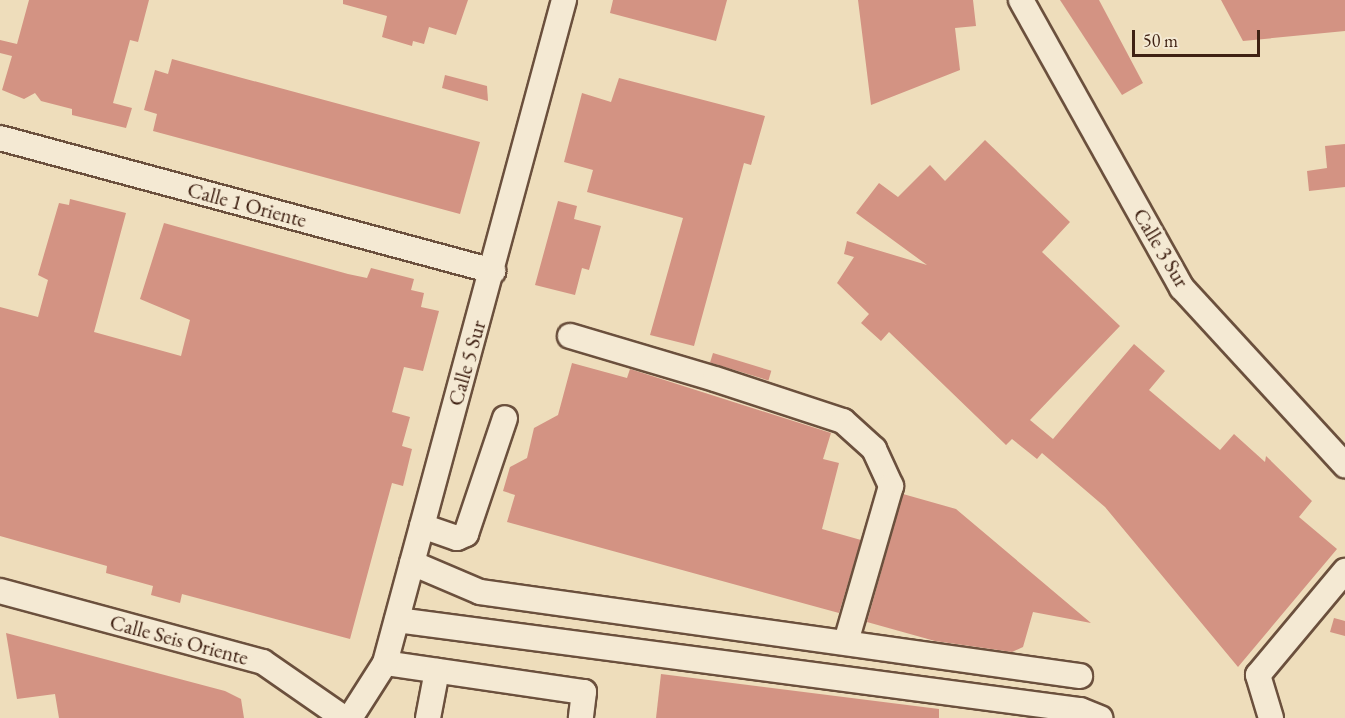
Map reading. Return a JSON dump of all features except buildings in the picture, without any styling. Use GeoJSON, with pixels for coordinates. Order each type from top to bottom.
{"type":"FeatureCollection","features":[{"type":"Feature","properties":{"kind":"street","name":"Calle 5 Sur"},"geometry":{"type":"LineString","coordinates":[[350,718],[384,663],[397,620],[493,271],[564,0]]}},
{"type":"Feature","properties":{"kind":"street","name":"Calle 3 Sur"},"geometry":{"type":"LineString","coordinates":[[1021,0],[1182,288],[1345,465]]}},
{"type":"Feature","properties":{"kind":"street","name":"Calle 1 Oriente"},"geometry":{"type":"LineString","coordinates":[[0,138],[493,271]]}},
{"type":"Feature","properties":{"kind":"street"},"geometry":{"type":"LineString","coordinates":[[570,336],[843,421],[874,448],[891,486],[846,642]]}},
{"type":"Feature","properties":{"kind":"street"},"geometry":{"type":"LineString","coordinates":[[422,526],[457,538],[466,534],[505,418]]}},
{"type":"Feature","properties":{"kind":"street"},"geometry":{"type":"LineString","coordinates":[[412,563],[480,592],[1080,676]]}},
{"type":"Feature","properties":{"kind":"street"},"geometry":{"type":"LineString","coordinates":[[1271,718],[1258,675],[1345,571]]}},
{"type":"Feature","properties":{"kind":"street","name":"Calle Seis Oriente"},"geometry":{"type":"LineString","coordinates":[[0,591],[263,662],[344,718]]}},
{"type":"Feature","properties":{"kind":"street"},"geometry":{"type":"LineString","coordinates":[[397,620],[1069,708],[1100,718]]}},
{"type":"Feature","properties":{"kind":"street"},"geometry":{"type":"LineString","coordinates":[[384,663],[584,692],[581,718]]}},
{"type":"Feature","properties":{"kind":"street"},"geometry":{"type":"LineString","coordinates":[[428,718],[437,670]]}}]}
